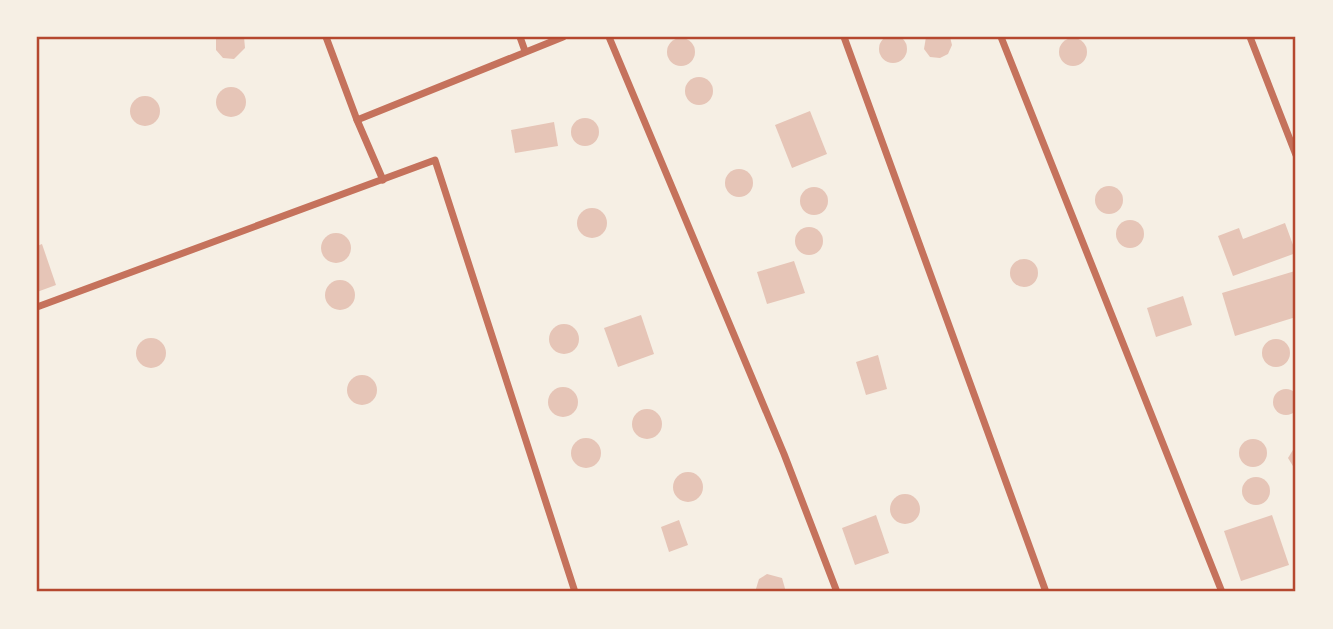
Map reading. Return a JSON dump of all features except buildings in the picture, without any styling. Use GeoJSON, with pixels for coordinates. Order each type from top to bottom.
{"type":"FeatureCollection","features":[{"type":"Feature","properties":{"kind":"street"},"geometry":{"type":"LineString","coordinates":[[326,37],[383,180]]}},
{"type":"Feature","properties":{"kind":"street"},"geometry":{"type":"LineString","coordinates":[[520,37],[525,51]]}},
{"type":"Feature","properties":{"kind":"street"},"geometry":{"type":"LineString","coordinates":[[357,120],[563,37]]}},
{"type":"Feature","properties":{"kind":"street"},"geometry":{"type":"LineString","coordinates":[[609,37],[784,454],[837,592]]}},
{"type":"Feature","properties":{"kind":"street"},"geometry":{"type":"LineString","coordinates":[[844,37],[1046,592]]}},
{"type":"Feature","properties":{"kind":"street"},"geometry":{"type":"LineString","coordinates":[[1001,37],[1222,592]]}},
{"type":"Feature","properties":{"kind":"street"},"geometry":{"type":"LineString","coordinates":[[1250,37],[1296,155]]}},
{"type":"Feature","properties":{"kind":"street"},"geometry":{"type":"LineString","coordinates":[[37,307],[435,159],[575,592]]}}]}
